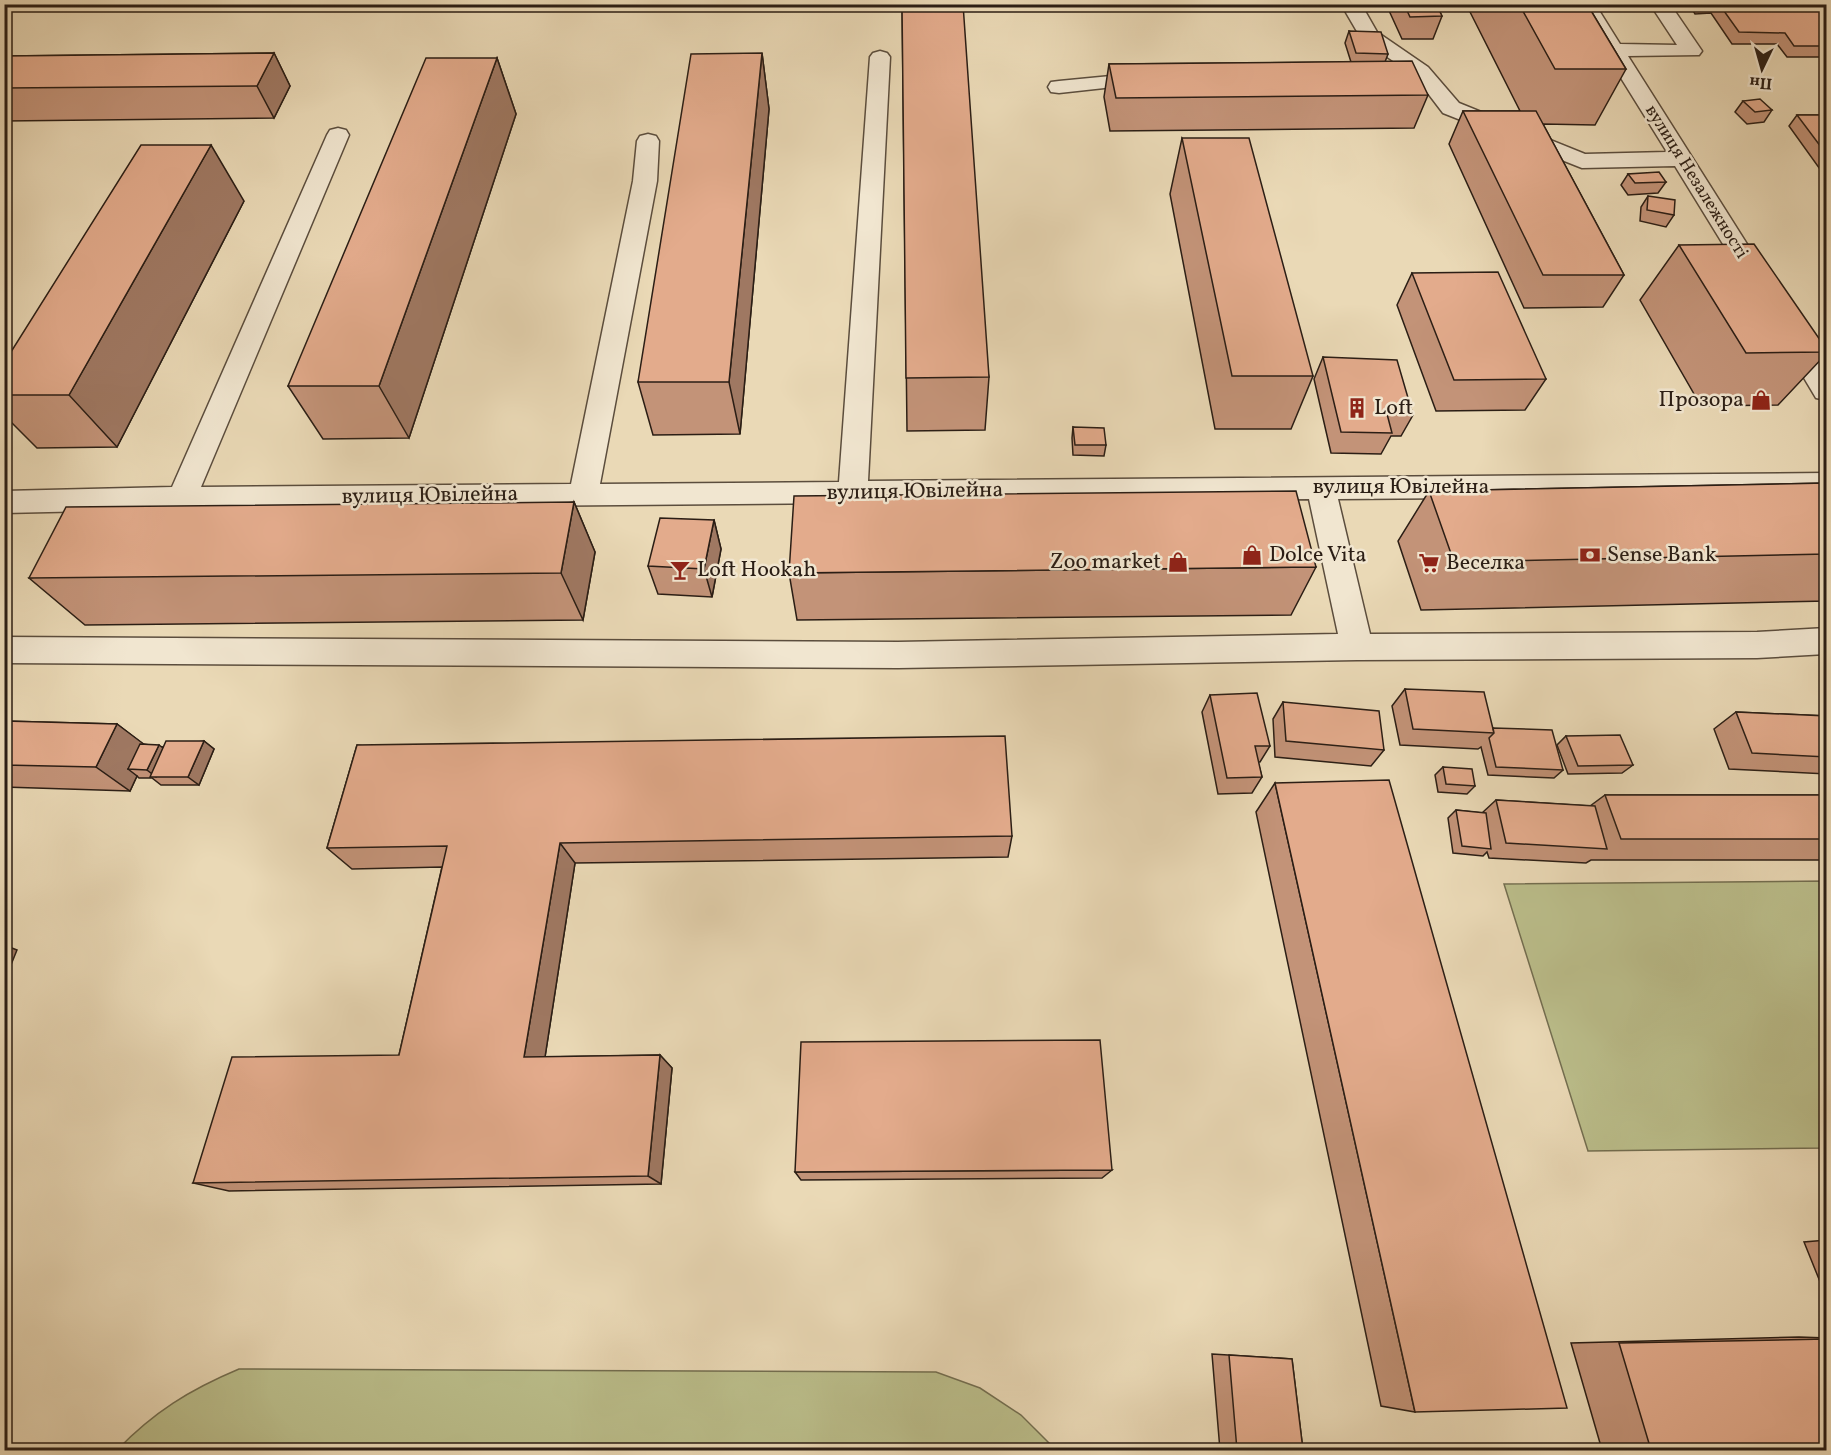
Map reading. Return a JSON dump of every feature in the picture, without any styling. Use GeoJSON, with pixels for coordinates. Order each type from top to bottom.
{"type":"FeatureCollection","features":[{"type":"Feature","properties":{"kind":"street"},"geometry":{"type":"LineString","coordinates":[[1352,4],[1369,36],[1421,71],[1451,108],[1582,161],[1681,159]]}},
{"type":"Feature","properties":{"kind":"street","name":"вулиця Незалежності"},"geometry":{"type":"LineString","coordinates":[[1586,4],[1827,391]]}},
{"type":"Feature","properties":{"kind":"street"},"geometry":{"type":"LineString","coordinates":[[1614,50],[1692,51],[1660,4]]}},
{"type":"Feature","properties":{"kind":"street"},"geometry":{"type":"LineString","coordinates":[[853,492],[880,57]]}},
{"type":"Feature","properties":{"kind":"street"},"geometry":{"type":"LineString","coordinates":[[1385,72],[1421,71]]}},
{"type":"Feature","properties":{"kind":"street"},"geometry":{"type":"LineString","coordinates":[[1059,87],[1169,77]]}},
{"type":"Feature","properties":{"kind":"street"},"geometry":{"type":"LineString","coordinates":[[182,498],[338,135]]}},
{"type":"Feature","properties":{"kind":"street"},"geometry":{"type":"LineString","coordinates":[[583,495],[645,181],[648,141]]}},
{"type":"Feature","properties":{"kind":"street","name":"вулиця Ювілейна"},"geometry":{"type":"LineString","coordinates":[[4,502],[182,498],[1827,484]]}},
{"type":"Feature","properties":{"kind":"street"},"geometry":{"type":"LineString","coordinates":[[1321,488],[1357,648]]}},
{"type":"Feature","properties":{"kind":"street"},"geometry":{"type":"LineString","coordinates":[[4,650],[898,655],[1757,645],[1827,641]]}},
{"type":"Feature","properties":{"kind":"green space"},"geometry":{"type":"Polygon","coordinates":[[[1826,881],[1826,1148],[1588,1151],[1504,884],[1826,881]]]}},
{"type":"Feature","properties":{"kind":"green space"},"geometry":{"type":"Polygon","coordinates":[[[239,1369],[936,1372],[980,1388],[1021,1415],[1056,1450],[117,1450],[145,1424],[173,1403],[204,1385],[239,1369]]]}},
{"type":"Feature","properties":{"kind":"building"},"geometry":{"type":"Polygon","coordinates":[[[902,4],[963,4],[989,377],[906,378],[902,4]]]}},
{"type":"Feature","properties":{"kind":"building"},"geometry":{"type":"Polygon","coordinates":[[[1404,4],[1436,4],[1442,16],[1410,17],[1404,4]]]}},
{"type":"Feature","properties":{"kind":"building"},"geometry":{"type":"Polygon","coordinates":[[[1519,4],[1587,4],[1626,69],[1555,69],[1519,4]]]}},
{"type":"Feature","properties":{"kind":"building"},"geometry":{"type":"Polygon","coordinates":[[[1719,4],[1827,4],[1827,46],[1794,46],[1785,33],[1739,32],[1719,4]]]}},
{"type":"Feature","properties":{"kind":"building"},"geometry":{"type":"Polygon","coordinates":[[[1349,31],[1381,32],[1388,54],[1356,53],[1349,31]]]}},
{"type":"Feature","properties":{"kind":"building"},"geometry":{"type":"Polygon","coordinates":[[[274,53],[257,86],[4,88],[4,56],[274,53]]]}},
{"type":"Feature","properties":{"kind":"building"},"geometry":{"type":"Polygon","coordinates":[[[762,53],[729,382],[638,382],[691,54],[762,53]]]}},
{"type":"Feature","properties":{"kind":"building"},"geometry":{"type":"Polygon","coordinates":[[[426,58],[497,58],[379,386],[288,386],[426,58]]]}},
{"type":"Feature","properties":{"kind":"building"},"geometry":{"type":"Polygon","coordinates":[[[1412,61],[1428,95],[1116,98],[1109,64],[1412,61]]]}},
{"type":"Feature","properties":{"kind":"building"},"geometry":{"type":"Polygon","coordinates":[[[1760,99],[1772,110],[1755,112],[1743,101],[1760,99]]]}},
{"type":"Feature","properties":{"kind":"building"},"geometry":{"type":"Polygon","coordinates":[[[1463,111],[1536,111],[1624,275],[1543,275],[1463,111]]]}},
{"type":"Feature","properties":{"kind":"building"},"geometry":{"type":"Polygon","coordinates":[[[1797,115],[1827,115],[1827,155],[1797,115]]]}},
{"type":"Feature","properties":{"kind":"building"},"geometry":{"type":"Polygon","coordinates":[[[1182,138],[1249,138],[1313,376],[1232,376],[1182,138]]]}},
{"type":"Feature","properties":{"kind":"building"},"geometry":{"type":"Polygon","coordinates":[[[141,145],[211,145],[69,395],[4,395],[4,363],[141,145]]]}},
{"type":"Feature","properties":{"kind":"building"},"geometry":{"type":"Polygon","coordinates":[[[1659,172],[1666,182],[1635,183],[1628,174],[1659,172]]]}},
{"type":"Feature","properties":{"kind":"building"},"geometry":{"type":"Polygon","coordinates":[[[1648,196],[1675,200],[1674,215],[1647,210],[1648,196]]]}},
{"type":"Feature","properties":{"kind":"building"},"geometry":{"type":"Polygon","coordinates":[[[1754,244],[1827,352],[1746,353],[1679,245],[1754,244]]]}},
{"type":"Feature","properties":{"kind":"building"},"geometry":{"type":"Polygon","coordinates":[[[1498,272],[1546,379],[1454,380],[1412,273],[1498,272]]]}},
{"type":"Feature","properties":{"kind":"building"},"geometry":{"type":"Polygon","coordinates":[[[1323,357],[1397,360],[1413,415],[1387,414],[1392,433],[1341,432],[1323,357]]]}},
{"type":"Feature","properties":{"kind":"building"},"geometry":{"type":"Polygon","coordinates":[[[1073,427],[1104,428],[1106,445],[1075,445],[1073,427]]]}},
{"type":"Feature","properties":{"kind":"building"},"geometry":{"type":"Polygon","coordinates":[[[1827,483],[1827,554],[1454,562],[1429,491],[1827,483]]]}},
{"type":"Feature","properties":{"kind":"building"},"geometry":{"type":"Polygon","coordinates":[[[1296,491],[1316,567],[789,573],[794,496],[1296,491]]]}},
{"type":"Feature","properties":{"kind":"building"},"geometry":{"type":"Polygon","coordinates":[[[574,502],[561,573],[29,578],[66,507],[574,502]]]}},
{"type":"Feature","properties":{"kind":"building"},"geometry":{"type":"Polygon","coordinates":[[[660,518],[714,520],[704,569],[648,566],[660,518]]]}},
{"type":"Feature","properties":{"kind":"building"},"geometry":{"type":"Polygon","coordinates":[[[1405,689],[1484,692],[1494,733],[1413,729],[1405,689]]]}},
{"type":"Feature","properties":{"kind":"building"},"geometry":{"type":"Polygon","coordinates":[[[1257,693],[1270,746],[1255,746],[1262,777],[1227,778],[1210,695],[1257,693]]]}},
{"type":"Feature","properties":{"kind":"building"},"geometry":{"type":"Polygon","coordinates":[[[1283,702],[1379,711],[1384,750],[1286,741],[1283,702]]]}},
{"type":"Feature","properties":{"kind":"building"},"geometry":{"type":"Polygon","coordinates":[[[1736,712],[1827,716],[1827,757],[1752,753],[1736,712]]]}},
{"type":"Feature","properties":{"kind":"building"},"geometry":{"type":"Polygon","coordinates":[[[4,721],[117,724],[96,767],[4,765],[4,721]]]}},
{"type":"Feature","properties":{"kind":"building"},"geometry":{"type":"Polygon","coordinates":[[[1493,728],[1552,730],[1563,770],[1496,767],[1489,738],[1494,733],[1493,728]]]}},
{"type":"Feature","properties":{"kind":"building"},"geometry":{"type":"Polygon","coordinates":[[[1620,735],[1633,765],[1578,766],[1566,736],[1620,735]]]}},
{"type":"Feature","properties":{"kind":"building"},"geometry":{"type":"Polygon","coordinates":[[[1005,736],[1012,836],[560,843],[524,1057],[660,1055],[648,1176],[193,1183],[232,1057],[399,1055],[447,846],[327,848],[357,745],[1005,736]]]}},
{"type":"Feature","properties":{"kind":"building"},"geometry":{"type":"Polygon","coordinates":[[[166,741],[204,741],[188,777],[150,777],[166,741]]]}},
{"type":"Feature","properties":{"kind":"building"},"geometry":{"type":"Polygon","coordinates":[[[140,744],[159,745],[147,770],[128,769],[140,744]]]}},
{"type":"Feature","properties":{"kind":"building"},"geometry":{"type":"Polygon","coordinates":[[[1443,767],[1472,769],[1475,786],[1446,784],[1443,767]]]}},
{"type":"Feature","properties":{"kind":"building"},"geometry":{"type":"Polygon","coordinates":[[[1389,780],[1567,1408],[1415,1412],[1275,783],[1389,780]]]}},
{"type":"Feature","properties":{"kind":"building"},"geometry":{"type":"Polygon","coordinates":[[[1605,795],[1827,795],[1827,839],[1621,839],[1605,795]]]}},
{"type":"Feature","properties":{"kind":"building"},"geometry":{"type":"Polygon","coordinates":[[[1496,800],[1595,806],[1607,849],[1506,843],[1496,800]]]}},
{"type":"Feature","properties":{"kind":"building"},"geometry":{"type":"Polygon","coordinates":[[[1456,810],[1486,813],[1491,849],[1462,846],[1456,810]]]}},
{"type":"Feature","properties":{"kind":"building"},"geometry":{"type":"Polygon","coordinates":[[[1100,1040],[1112,1170],[795,1172],[801,1042],[1100,1040]]]}},
{"type":"Feature","properties":{"kind":"building"},"geometry":{"type":"Polygon","coordinates":[[[1827,1339],[1827,1450],[1651,1450],[1619,1343],[1827,1339]]]}},
{"type":"Feature","properties":{"kind":"building"},"geometry":{"type":"Polygon","coordinates":[[[1229,1355],[1292,1359],[1303,1450],[1237,1450],[1229,1355]]]}},
{"type":"Feature","properties":{"kind":"place","name":"Прозора"},"geometry":{"type":"Point","coordinates":[1761,400]}},
{"type":"Feature","properties":{"kind":"place","name":"Loft"},"geometry":{"type":"Point","coordinates":[1357,408]}},
{"type":"Feature","properties":{"kind":"place","name":"Dolce Vita"},"geometry":{"type":"Point","coordinates":[1252,555]}},
{"type":"Feature","properties":{"kind":"place","name":"Sense Bank"},"geometry":{"type":"Point","coordinates":[1590,555]}},
{"type":"Feature","properties":{"kind":"place","name":"Zoo market"},"geometry":{"type":"Point","coordinates":[1178,562]}},
{"type":"Feature","properties":{"kind":"place","name":"Веселка"},"geometry":{"type":"Point","coordinates":[1429,563]}},
{"type":"Feature","properties":{"kind":"place","name":"Loft Hookah"},"geometry":{"type":"Point","coordinates":[680,570]}}]}
